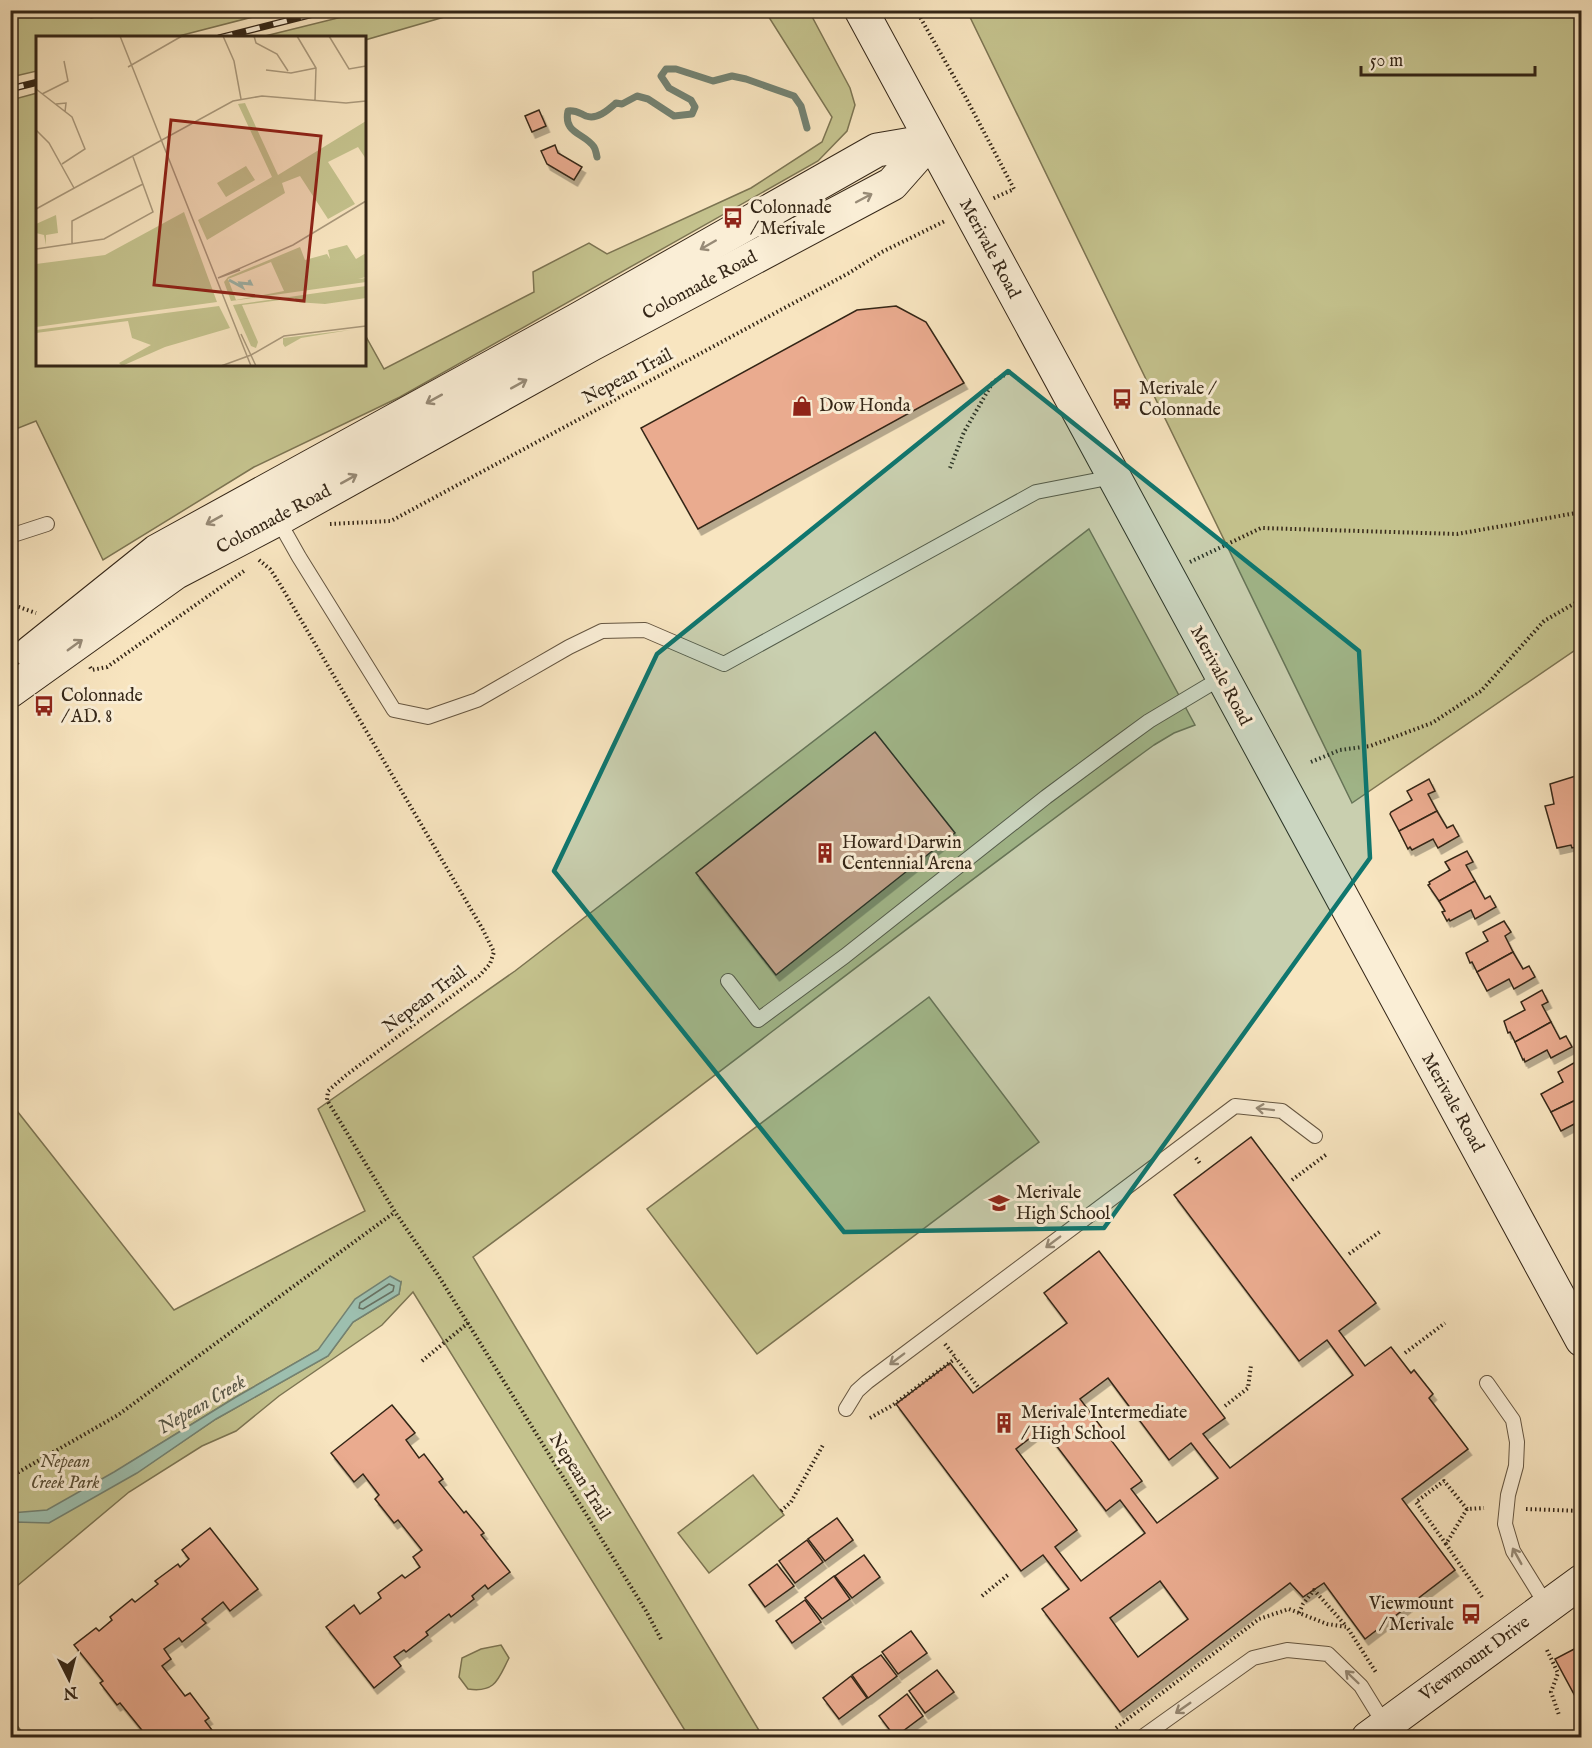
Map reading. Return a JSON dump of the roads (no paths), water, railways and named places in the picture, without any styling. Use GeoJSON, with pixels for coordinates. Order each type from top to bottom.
{"type":"FeatureCollection","features":[{"type":"Feature","properties":{"kind":"street","name":"Merivale Road"},"geometry":{"type":"LineString","coordinates":[[861,10],[1581,1340]]}},
{"type":"Feature","properties":{"kind":"street","name":"Colonnade Road"},"geometry":{"type":"LineString","coordinates":[[10,669],[157,551],[271,506],[590,345],[892,184],[930,141]]}},
{"type":"Feature","properties":{"kind":"street","name":"Colonnade Road"},"geometry":{"type":"LineString","coordinates":[[10,692],[271,506]]}},
{"type":"Feature","properties":{"kind":"street","name":"Viewmount Drive"},"geometry":{"type":"LineString","coordinates":[[1381,1733],[1581,1581]]}},
{"type":"Feature","properties":{"kind":"lane"},"geometry":{"type":"LineString","coordinates":[[271,506],[295,550],[394,710],[428,717],[477,700],[569,647],[602,631],[645,630],[724,664],[1036,492],[1113,477]]}},
{"type":"Feature","properties":{"kind":"lane"},"geometry":{"type":"LineString","coordinates":[[10,536],[46,524]]}},
{"type":"Feature","properties":{"kind":"lane"},"geometry":{"type":"LineString","coordinates":[[728,981],[758,1020],[845,956],[1046,797],[1121,741],[1149,721],[1221,678]]}},
{"type":"Feature","properties":{"kind":"lane"},"geometry":{"type":"LineString","coordinates":[[846,1409],[857,1391],[867,1382],[1234,1106],[1282,1111],[1315,1136]]}},
{"type":"Feature","properties":{"kind":"lane"},"geometry":{"type":"LineString","coordinates":[[1487,1383],[1513,1420],[1516,1442],[1516,1466],[1508,1495],[1505,1524],[1514,1551],[1547,1606]]}},
{"type":"Feature","properties":{"kind":"lane"},"geometry":{"type":"LineString","coordinates":[[1141,1737],[1253,1658],[1287,1650],[1328,1654],[1361,1686],[1381,1733]]}},
{"type":"Feature","properties":{"kind":"water","name":"Nepean Creek"},"geometry":{"type":"Polygon","coordinates":[[[390,1276],[401,1282],[399,1294],[353,1322],[328,1356],[216,1419],[137,1473],[49,1523],[15,1522],[11,1525],[11,1513],[47,1510],[318,1350],[355,1299],[390,1276]]]}},
{"type":"Feature","properties":{"kind":"waterway"},"geometry":{"type":"LineString","coordinates":[[597,157],[595,148],[590,142],[572,129],[567,119],[568,111],[594,117],[616,103],[622,104],[637,96],[648,99],[674,116],[692,114],[695,107],[691,100],[669,88],[661,76],[666,69],[676,69],[713,81],[732,76],[794,96],[801,106],[807,128]]}},
{"type":"Feature","properties":{"kind":"railway"},"geometry":{"type":"LineString","coordinates":[[227,36],[329,10]]}},
{"type":"Feature","properties":{"kind":"railway"},"geometry":{"type":"LineString","coordinates":[[10,89],[36,82]]}},
{"type":"Feature","properties":{"kind":"place","name":"Colonnade / Merivale"},"geometry":{"type":"Point","coordinates":[733,218]}},
{"type":"Feature","properties":{"kind":"place","name":"Merivale / Colonnade"},"geometry":{"type":"Point","coordinates":[1122,399]}},
{"type":"Feature","properties":{"kind":"place","name":"Dow Honda"},"geometry":{"type":"Point","coordinates":[802,406]}},
{"type":"Feature","properties":{"kind":"place","name":"Colonnade / AD. 8"},"geometry":{"type":"Point","coordinates":[44,706]}},
{"type":"Feature","properties":{"kind":"place","name":"Howard Darwin Centennial Arena"},"geometry":{"type":"Point","coordinates":[825,853]}},
{"type":"Feature","properties":{"kind":"place","name":"Merivale High School"},"geometry":{"type":"Point","coordinates":[999,1203]}},
{"type":"Feature","properties":{"kind":"place","name":"Merivale Intermediate / High School"},"geometry":{"type":"Point","coordinates":[1004,1423]}},
{"type":"Feature","properties":{"kind":"place","name":"Viewmount / Merivale"},"geometry":{"type":"Point","coordinates":[1471,1614]}},
{"type":"Feature","properties":{"kind":"park label","name":"Nepean Creek Park"},"geometry":{"type":"Point","coordinates":[65,1472]}}]}
